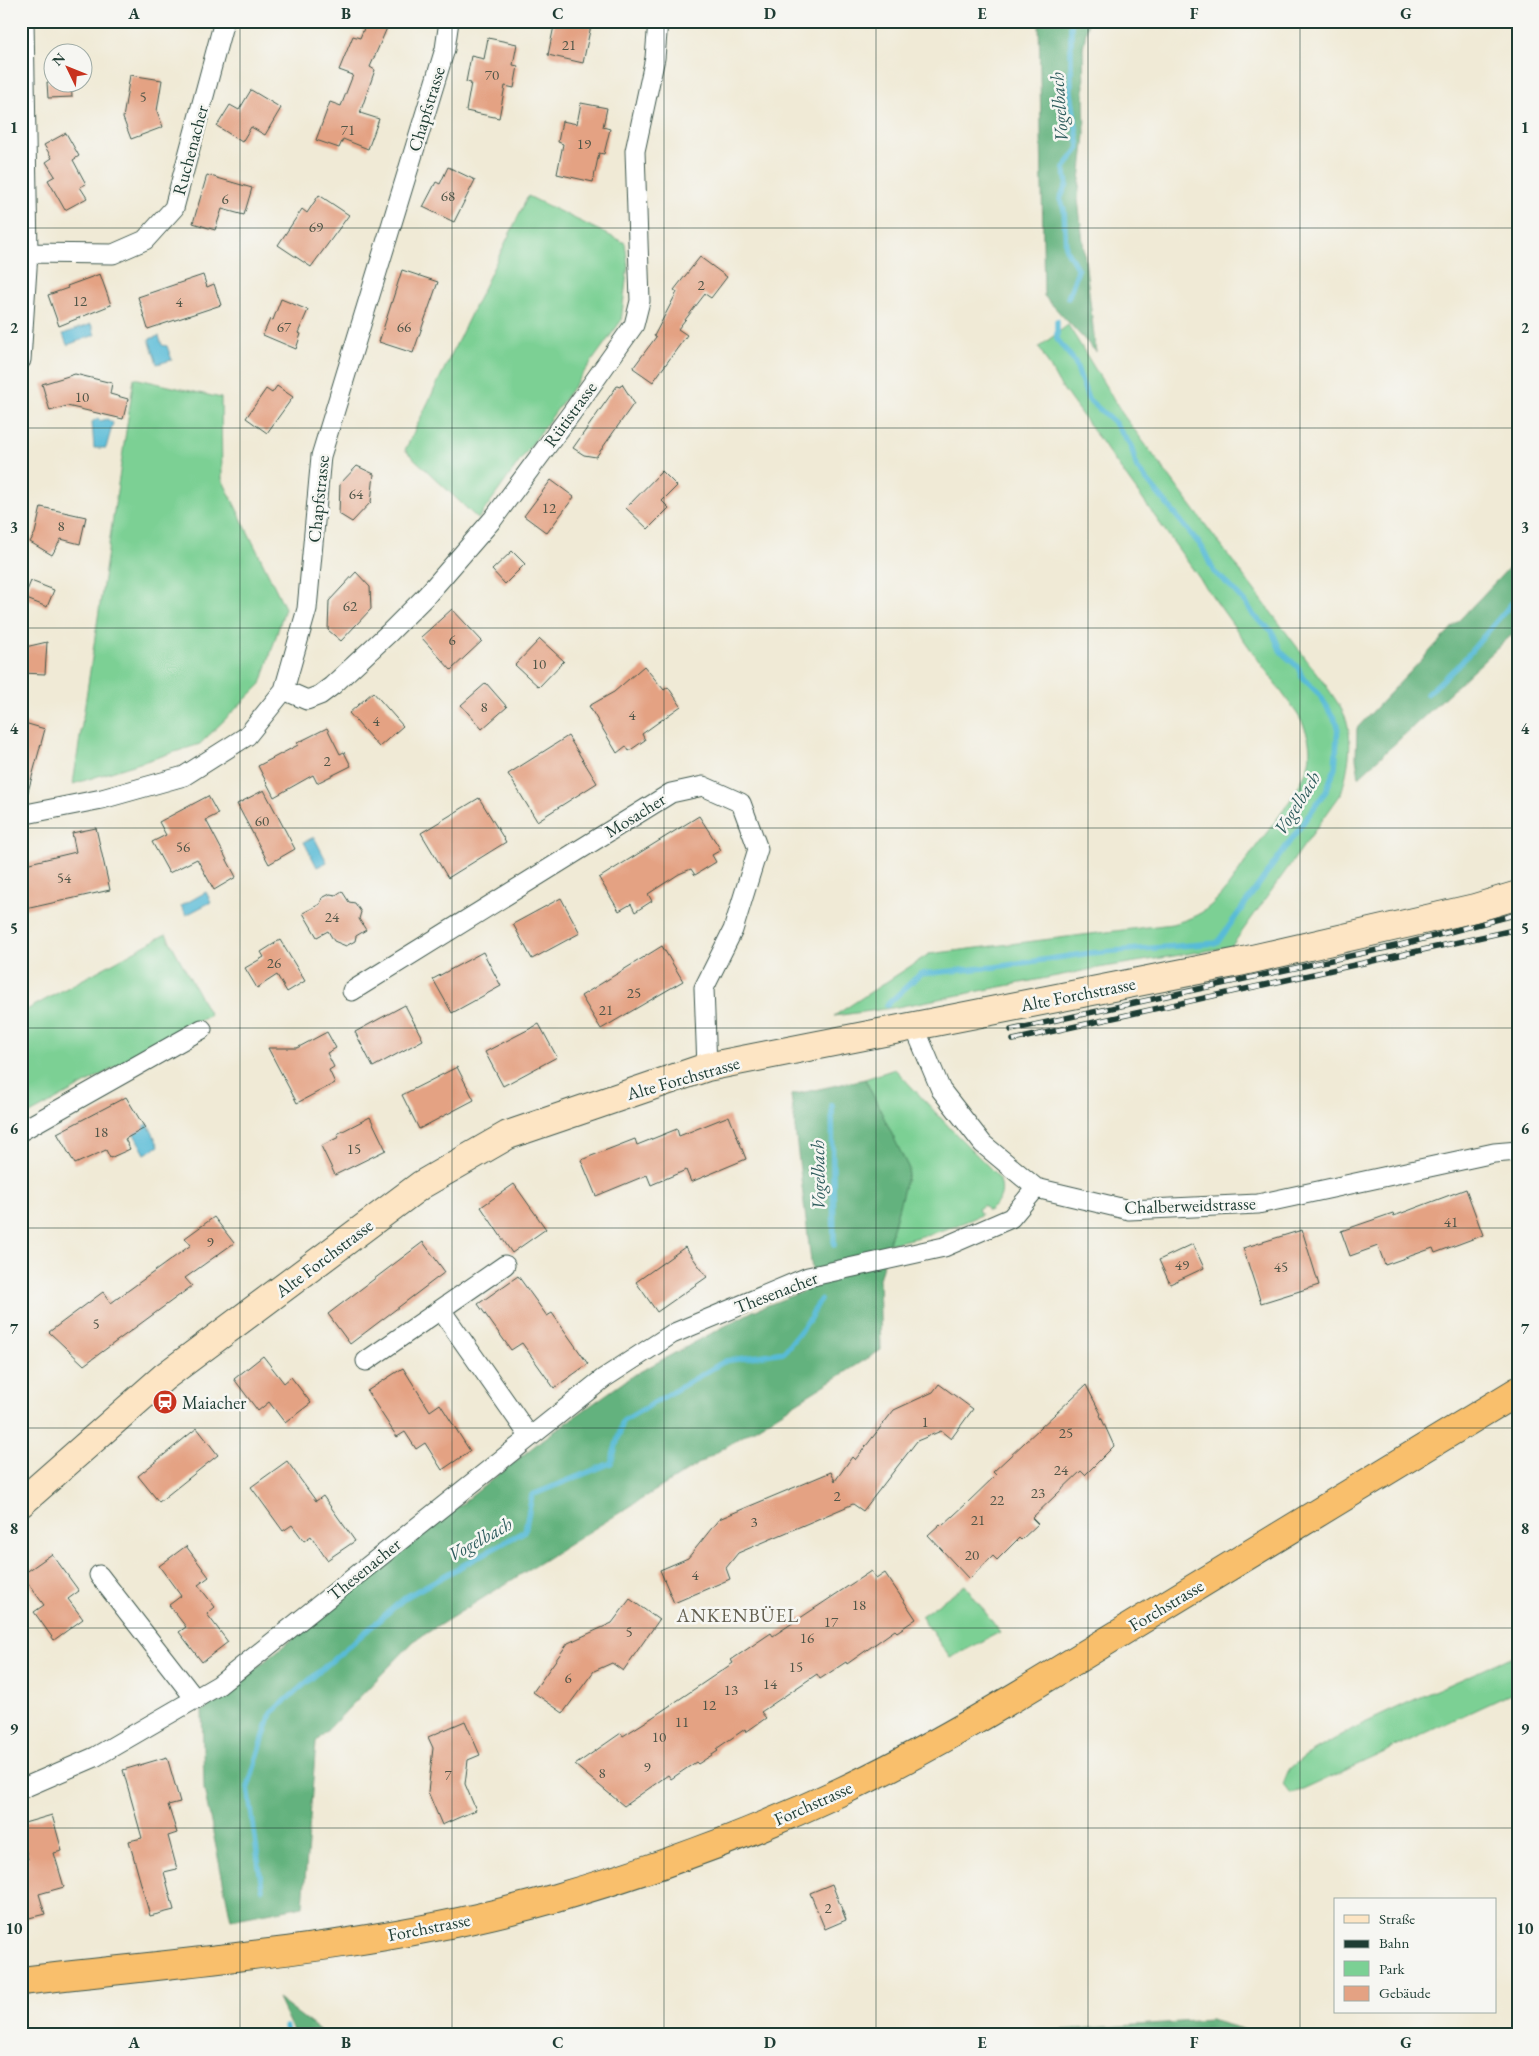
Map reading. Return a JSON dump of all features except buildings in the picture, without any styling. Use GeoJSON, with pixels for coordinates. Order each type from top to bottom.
{"type":"FeatureCollection","features":[{"type":"Feature","properties":{"kind":"highway","name":"Forchstrasse"},"geometry":{"type":"LineString","coordinates":[[21,1981],[292,1950],[402,1934],[478,1918],[553,1899],[696,1852],[777,1820],[840,1792],[963,1727],[1518,1391]]}},
{"type":"Feature","properties":{"kind":"highway","name":"Forchstrasse"},"geometry":{"type":"LineString","coordinates":[[21,1995],[312,1962],[405,1947],[485,1930],[560,1911],[705,1864],[776,1836],[925,1764],[1046,1694],[1518,1407]]}},
{"type":"Feature","properties":{"kind":"street"},"geometry":{"type":"LineString","coordinates":[[21,360],[28,253],[24,172],[24,21]]}},
{"type":"Feature","properties":{"kind":"street","name":"Ruchenacher"},"geometry":{"type":"LineString","coordinates":[[28,253],[113,254],[145,240],[174,208],[224,21]]}},
{"type":"Feature","properties":{"kind":"street","name":"Chapfstrasse"},"geometry":{"type":"LineString","coordinates":[[21,815],[102,799],[184,776],[247,736],[284,690],[307,609],[321,456],[445,48],[449,21]]}},
{"type":"Feature","properties":{"kind":"street","name":"Rütistrasse"},"geometry":{"type":"LineString","coordinates":[[284,690],[307,700],[320,695],[390,632],[427,595],[492,519],[573,411],[634,325],[640,301],[635,151],[655,58],[658,21]]}},
{"type":"Feature","properties":{"kind":"street","name":"Mosacher"},"geometry":{"type":"LineString","coordinates":[[352,991],[671,793],[703,786],[740,803],[758,849],[733,930],[704,988],[707,1067]]}},
{"type":"Feature","properties":{"kind":"street","name":"Alte Forchstrasse"},"geometry":{"type":"LineString","coordinates":[[21,1503],[164,1377],[422,1186],[508,1135],[707,1067],[1239,962],[1457,912],[1518,895]]}},
{"type":"Feature","properties":{"kind":"street","name":"Chalberweidstrasse"},"geometry":{"type":"LineString","coordinates":[[914,1026],[941,1090],[983,1144],[1036,1188],[1129,1210],[1258,1204],[1494,1153],[1518,1151]]}},
{"type":"Feature","properties":{"kind":"street"},"geometry":{"type":"LineString","coordinates":[[21,1131],[202,1029]]}},
{"type":"Feature","properties":{"kind":"street","name":"Thesenacher"},"geometry":{"type":"LineString","coordinates":[[21,1789],[95,1757],[219,1685],[604,1378],[672,1334],[808,1277],[944,1247],[1011,1218],[1036,1188]]}},
{"type":"Feature","properties":{"kind":"street"},"geometry":{"type":"LineString","coordinates":[[366,1361],[505,1265]]}},
{"type":"Feature","properties":{"kind":"street"},"geometry":{"type":"LineString","coordinates":[[441,1310],[530,1437]]}},
{"type":"Feature","properties":{"kind":"street"},"geometry":{"type":"LineString","coordinates":[[99,1575],[196,1700]]}},
{"type":"Feature","properties":{"kind":"green space"},"geometry":{"type":"Polygon","coordinates":[[[1039,21],[1088,21],[1083,48],[1085,135],[1078,199],[1096,352],[1044,296],[1039,21]]]}},
{"type":"Feature","properties":{"kind":"green space"},"geometry":{"type":"Polygon","coordinates":[[[528,196],[625,243],[628,265],[621,321],[478,519],[405,450],[528,196]]]}},
{"type":"Feature","properties":{"kind":"green space"},"geometry":{"type":"Polygon","coordinates":[[[1068,325],[1124,416],[1340,707],[1347,723],[1350,744],[1348,764],[1341,794],[1231,947],[1098,968],[892,1008],[834,1016],[929,954],[1172,924],[1197,915],[1216,900],[1233,880],[1300,785],[1309,762],[1310,749],[1308,737],[1298,715],[1058,382],[1039,347],[1068,325]]]}},
{"type":"Feature","properties":{"kind":"green space"},"geometry":{"type":"Polygon","coordinates":[[[134,378],[221,398],[222,479],[285,608],[261,684],[200,744],[73,784],[134,378]]]}},
{"type":"Feature","properties":{"kind":"green space"},"geometry":{"type":"Polygon","coordinates":[[[1518,558],[1518,629],[1359,777],[1356,758],[1357,728],[1518,558]]]}},
{"type":"Feature","properties":{"kind":"green space"},"geometry":{"type":"Polygon","coordinates":[[[166,934],[210,1015],[21,1119],[21,1013],[166,934]]]}},
{"type":"Feature","properties":{"kind":"green space"},"geometry":{"type":"Polygon","coordinates":[[[895,1069],[995,1173],[1002,1189],[1000,1198],[993,1207],[988,1211],[984,1205],[978,1209],[981,1215],[936,1232],[889,1244],[909,1169],[865,1079],[895,1069]]]}},
{"type":"Feature","properties":{"kind":"green space"},"geometry":{"type":"Polygon","coordinates":[[[865,1079],[909,1169],[879,1279],[881,1350],[414,1641],[316,1742],[303,1906],[231,1920],[204,1789],[202,1711],[538,1443],[632,1376],[753,1311],[814,1287],[791,1095],[865,1079]]]}},
{"type":"Feature","properties":{"kind":"green space"},"geometry":{"type":"Polygon","coordinates":[[[965,1585],[1000,1632],[950,1658],[921,1616],[965,1585]]]}},
{"type":"Feature","properties":{"kind":"green space"},"geometry":{"type":"Polygon","coordinates":[[[1518,1654],[1518,1690],[1303,1790],[1290,1793],[1283,1784],[1289,1769],[1305,1756],[1354,1728],[1518,1654]]]}},
{"type":"Feature","properties":{"kind":"green space"},"geometry":{"type":"Polygon","coordinates":[[[278,1999],[326,2035],[295,2035],[278,1999]]]}},
{"type":"Feature","properties":{"kind":"green space"},"geometry":{"type":"Polygon","coordinates":[[[1210,2020],[1263,2035],[986,2035],[1210,2020]]]}},
{"type":"Feature","properties":{"kind":"water"},"geometry":{"type":"Polygon","coordinates":[[[91,324],[95,335],[67,345],[63,334],[91,324]]]}},
{"type":"Feature","properties":{"kind":"water"},"geometry":{"type":"Polygon","coordinates":[[[159,336],[162,345],[167,346],[172,360],[157,364],[149,339],[159,336]]]}},
{"type":"Feature","properties":{"kind":"water"},"geometry":{"type":"Polygon","coordinates":[[[98,418],[100,421],[107,419],[113,423],[106,448],[94,448],[92,422],[98,418]]]}},
{"type":"Feature","properties":{"kind":"water"},"geometry":{"type":"Polygon","coordinates":[[[314,837],[327,862],[317,867],[304,842],[314,837]]]}},
{"type":"Feature","properties":{"kind":"water"},"geometry":{"type":"Polygon","coordinates":[[[206,892],[211,902],[186,915],[181,906],[206,892]]]}},
{"type":"Feature","properties":{"kind":"water"},"geometry":{"type":"Polygon","coordinates":[[[148,1124],[159,1146],[145,1154],[133,1132],[148,1124]]]}},
{"type":"Feature","properties":{"kind":"waterway","name":"Vogelbach"},"geometry":{"type":"LineString","coordinates":[[1068,298],[1078,270],[1066,249],[1064,209],[1060,199],[1067,184],[1064,168],[1079,148],[1071,92],[1071,21]]}},
{"type":"Feature","properties":{"kind":"waterway","name":"Vogelbach"},"geometry":{"type":"LineString","coordinates":[[887,1005],[920,974],[995,967],[1090,953],[1217,943],[1326,791],[1335,768],[1338,725],[1319,694],[1302,677],[1298,667],[1281,652],[1272,631],[1254,616],[1248,606],[1229,585],[1214,572],[1202,547],[1137,468],[1131,446],[1114,422],[1088,399],[1075,362],[1057,339],[1057,321]]}},
{"type":"Feature","properties":{"kind":"waterway"},"geometry":{"type":"LineString","coordinates":[[1427,694],[1461,663],[1518,596]]}},
{"type":"Feature","properties":{"kind":"waterway","name":"Vogelbach"},"geometry":{"type":"LineString","coordinates":[[832,1105],[834,1245]]}},
{"type":"Feature","properties":{"kind":"waterway","name":"Vogelbach"},"geometry":{"type":"LineString","coordinates":[[262,1889],[248,1787],[271,1713],[406,1597],[525,1531],[532,1495],[611,1463],[623,1421],[725,1361],[784,1352],[809,1320],[820,1300]]}},
{"type":"Feature","properties":{"kind":"waterway","name":"Vogelbach"},"geometry":{"type":"LineString","coordinates":[[286,2027],[287,2035]]}},
{"type":"Feature","properties":{"kind":"railway"},"geometry":{"type":"LineString","coordinates":[[1011,1030],[1400,945],[1518,914]]}},
{"type":"Feature","properties":{"kind":"railway"},"geometry":{"type":"LineString","coordinates":[[1013,1040],[1518,929]]}},
{"type":"Feature","properties":{"kind":"place","name":"Maiacher"},"geometry":{"type":"Point","coordinates":[165,1402]}},
{"type":"Feature","properties":{"kind":"district","name":"ANKENBÜEL"},"geometry":{"type":"Point","coordinates":[738,1615]}}]}
